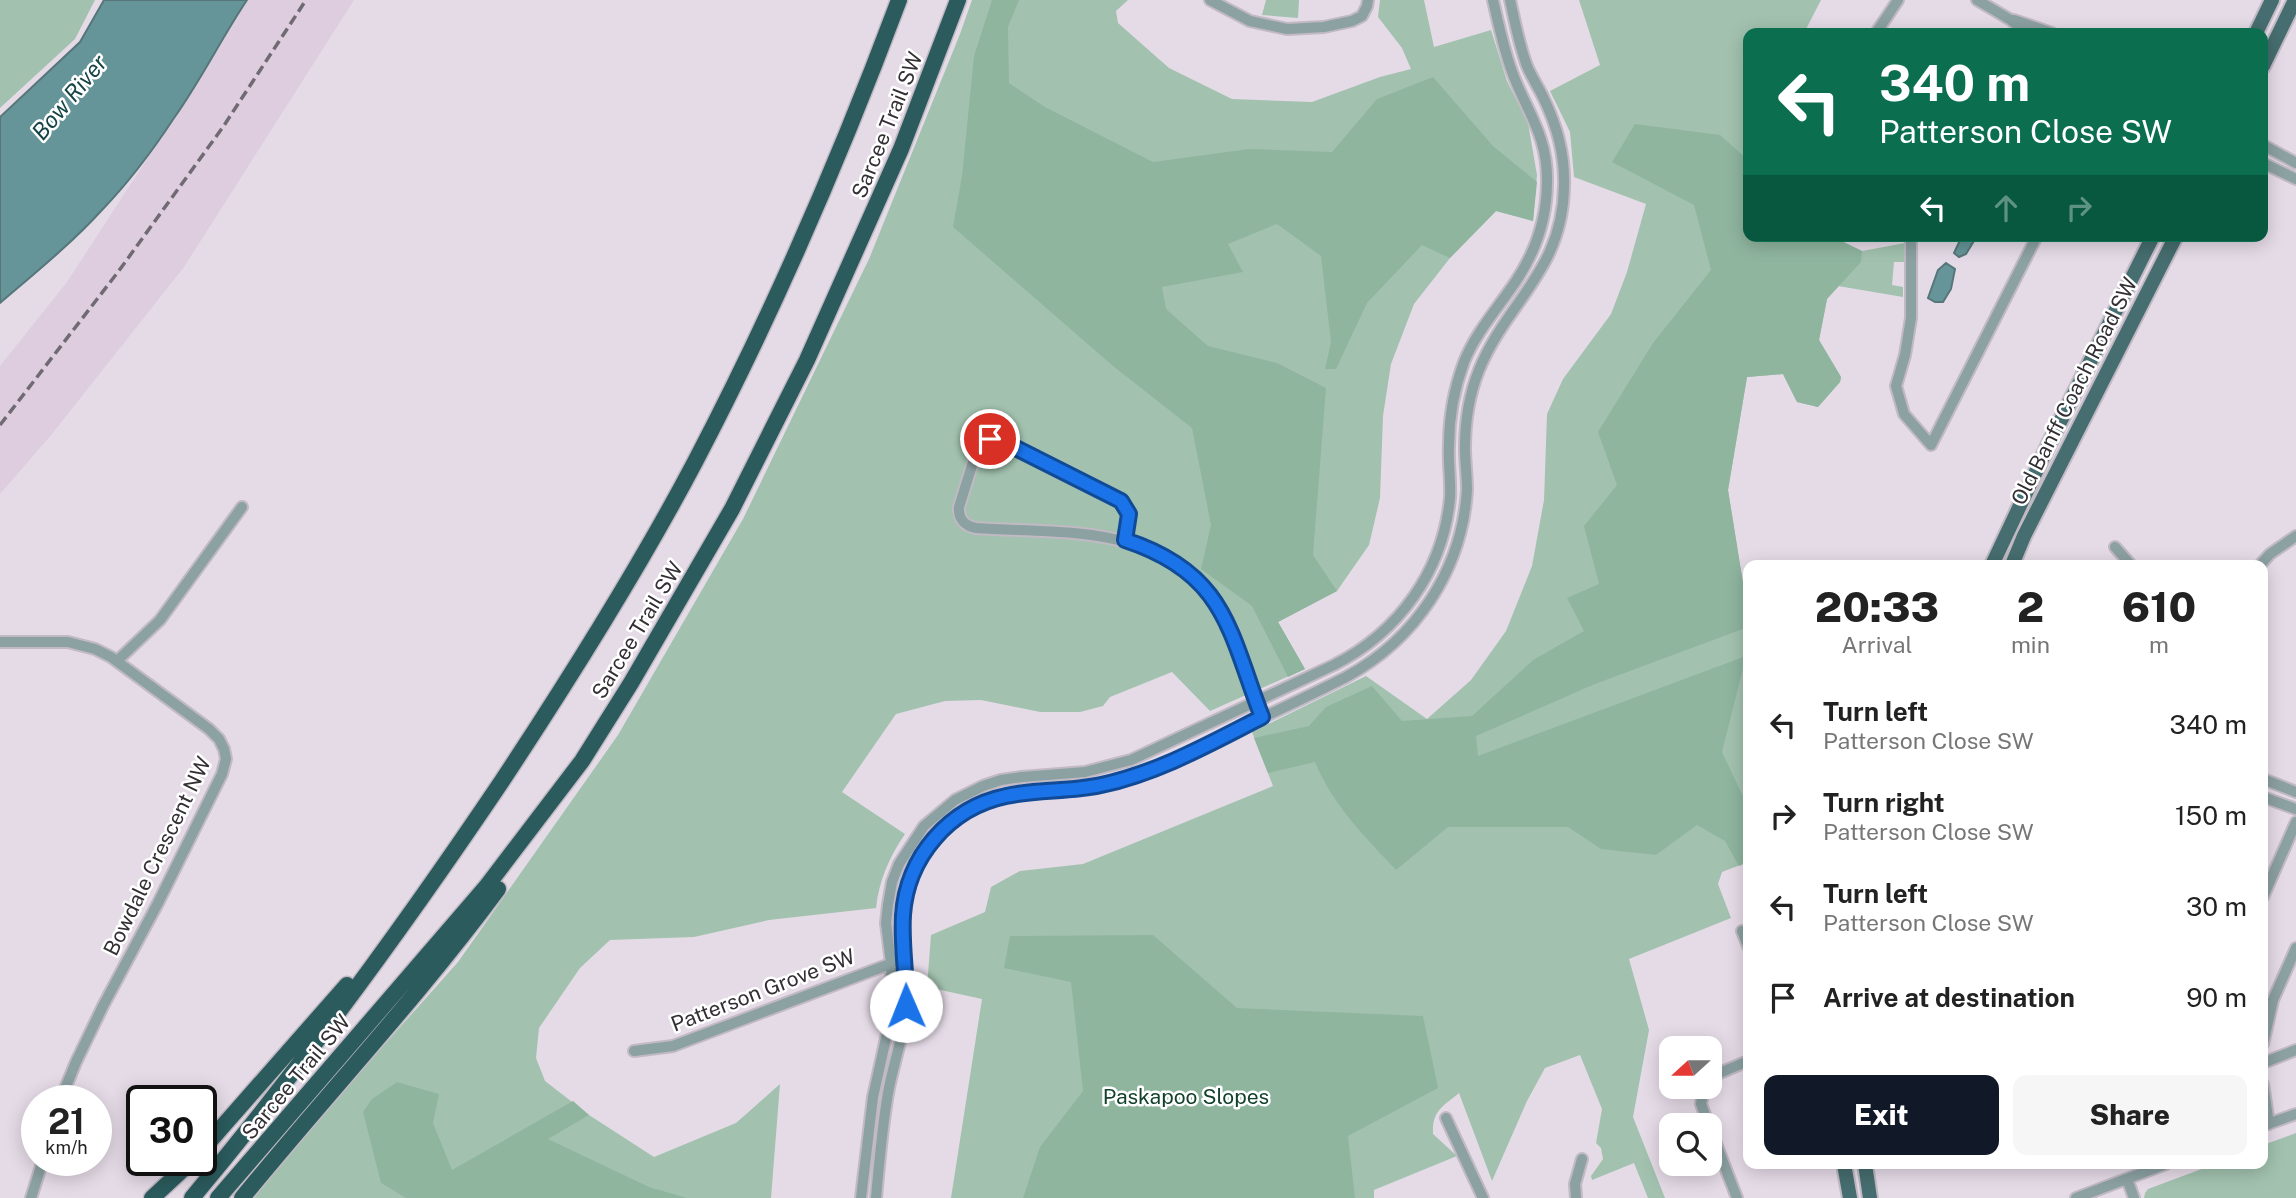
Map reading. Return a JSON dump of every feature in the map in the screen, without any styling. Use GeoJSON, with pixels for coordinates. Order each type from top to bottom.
{"type":"FeatureCollection","features":[{"type":"Feature","properties":{"kind":"highway","name":"Sarcee Trail SW"},"geometry":{"type":"LineString","coordinates":[[191,1198],[275,1095],[387,948],[542,720],[643,556],[694,464],[751,350],[859,109],[899,0]]}},
{"type":"Feature","properties":{"kind":"highway","name":"Sarcee Trail SW"},"geometry":{"type":"LineString","coordinates":[[221,1198],[463,915],[582,761],[638,671],[732,509],[802,371],[897,160],[958,0]]}},
{"type":"Feature","properties":{"kind":"highway"},"geometry":{"type":"LineString","coordinates":[[242,1198],[463,936],[554,809],[582,761]]}},
{"type":"Feature","properties":{"kind":"highway"},"geometry":{"type":"LineString","coordinates":[[217,1133],[337,995],[387,948]]}},
{"type":"Feature","properties":{"kind":"highway"},"geometry":{"type":"LineString","coordinates":[[152,1198],[176,1176]]}},
{"type":"Feature","properties":{"kind":"main road"},"geometry":{"type":"LineString","coordinates":[[2258,28],[2272,0]]}},
{"type":"Feature","properties":{"kind":"main road"},"geometry":{"type":"LineString","coordinates":[[2268,56],[2295,0]]}},
{"type":"Feature","properties":{"kind":"main road","name":"Old Banff Coach Road SW"},"geometry":{"type":"LineString","coordinates":[[1994,560],[2150,242]]}},
{"type":"Feature","properties":{"kind":"main road","name":"Old Banff Coach Road SW"},"geometry":{"type":"LineString","coordinates":[[2014,560],[2173,242]]}},
{"type":"Feature","properties":{"kind":"main road"},"geometry":{"type":"LineString","coordinates":[[1843,1169],[1843,1198]]}},
{"type":"Feature","properties":{"kind":"main road"},"geometry":{"type":"LineString","coordinates":[[1844,1169],[1850,1198]]}},
{"type":"Feature","properties":{"kind":"main road"},"geometry":{"type":"LineString","coordinates":[[1866,1169],[1870,1198]]}},
{"type":"Feature","properties":{"kind":"street"},"geometry":{"type":"LineString","coordinates":[[1210,0],[1250,21],[1287,29],[1352,22],[1362,16],[1368,0]]}},
{"type":"Feature","properties":{"kind":"street"},"geometry":{"type":"LineString","coordinates":[[861,1198],[873,1097],[892,1011],[891,963],[886,923],[890,894],[895,872],[917,833],[950,803],[974,789],[1001,780],[1098,769],[1157,750],[1334,665],[1362,649],[1387,629],[1415,596],[1436,557],[1447,520],[1451,407],[1471,347],[1516,282],[1539,238],[1547,199],[1544,148],[1536,121],[1514,78],[1493,0]]}},
{"type":"Feature","properties":{"kind":"street"},"geometry":{"type":"LineString","coordinates":[[876,1198],[888,1095],[905,1017],[903,918],[910,880],[928,847],[945,827],[982,803],[1009,795],[1101,785],[1162,765],[1366,666],[1399,640],[1428,605],[1448,570],[1462,527],[1466,491],[1465,449],[1472,391],[1487,352],[1546,261],[1558,228],[1563,199],[1562,159],[1556,131],[1527,66],[1510,0]]}},
{"type":"Feature","properties":{"kind":"street"},"geometry":{"type":"LineString","coordinates":[[1880,28],[1898,0]]}},
{"type":"Feature","properties":{"kind":"street"},"geometry":{"type":"LineString","coordinates":[[1977,0],[2011,19],[2037,28]]}},
{"type":"Feature","properties":{"kind":"street"},"geometry":{"type":"LineString","coordinates":[[2011,19],[2021,28]]}},
{"type":"Feature","properties":{"kind":"street"},"geometry":{"type":"LineString","coordinates":[[2268,148],[2296,163]]}},
{"type":"Feature","properties":{"kind":"street"},"geometry":{"type":"LineString","coordinates":[[2268,165],[2296,179]]}},
{"type":"Feature","properties":{"kind":"street"},"geometry":{"type":"LineString","coordinates":[[1911,242],[1911,318],[1905,355],[1896,386],[1903,414],[1931,445],[2034,242]]}},
{"type":"Feature","properties":{"kind":"street"},"geometry":{"type":"LineString","coordinates":[[1451,407],[1468,409]]}},
{"type":"Feature","properties":{"kind":"street"},"geometry":{"type":"LineString","coordinates":[[1125,540],[1129,514],[1121,501],[1002,441],[990,439],[978,446],[959,508],[959,516],[964,523],[976,528],[1125,540],[1141,545],[1190,572],[1213,598],[1231,628],[1262,717]]}},
{"type":"Feature","properties":{"kind":"street"},"geometry":{"type":"LineString","coordinates":[[117,661],[155,626],[243,508]]}},
{"type":"Feature","properties":{"kind":"street"},"geometry":{"type":"LineString","coordinates":[[2265,560],[2296,536]]}},
{"type":"Feature","properties":{"kind":"street"},"geometry":{"type":"LineString","coordinates":[[2115,547],[2127,560]]}},
{"type":"Feature","properties":{"kind":"street"},"geometry":{"type":"LineString","coordinates":[[1415,596],[1428,605]]}},
{"type":"Feature","properties":{"kind":"street","name":"Bowdale Crescent NW"},"geometry":{"type":"LineString","coordinates":[[0,642],[78,644],[101,652],[213,732],[223,746],[226,761],[220,779],[80,1052],[67,1085]]}},
{"type":"Feature","properties":{"kind":"street"},"geometry":{"type":"LineString","coordinates":[[1098,769],[1101,785]]}},
{"type":"Feature","properties":{"kind":"street"},"geometry":{"type":"LineString","coordinates":[[2268,781],[2296,792]]}},
{"type":"Feature","properties":{"kind":"street"},"geometry":{"type":"LineString","coordinates":[[2268,799],[2296,809]]}},
{"type":"Feature","properties":{"kind":"street"},"geometry":{"type":"LineString","coordinates":[[950,803],[959,816]]}},
{"type":"Feature","properties":{"kind":"street"},"geometry":{"type":"LineString","coordinates":[[2268,885],[2296,821]]}},
{"type":"Feature","properties":{"kind":"street"},"geometry":{"type":"LineString","coordinates":[[2268,1022],[2273,1000],[2296,948]]}},
{"type":"Feature","properties":{"kind":"street","name":"Patterson Grove SW"},"geometry":{"type":"LineString","coordinates":[[634,1051],[673,1046],[905,960]]}},
{"type":"Feature","properties":{"kind":"street"},"geometry":{"type":"LineString","coordinates":[[2268,1061],[2296,1050]]}},
{"type":"Feature","properties":{"kind":"street"},"geometry":{"type":"LineString","coordinates":[[1722,1072],[1743,1063]]}},
{"type":"Feature","properties":{"kind":"street"},"geometry":{"type":"LineString","coordinates":[[2268,1124],[2296,1114]]}},
{"type":"Feature","properties":{"kind":"street"},"geometry":{"type":"LineString","coordinates":[[1446,1118],[1483,1198]]}},
{"type":"Feature","properties":{"kind":"street"},"geometry":{"type":"LineString","coordinates":[[1576,1198],[1574,1184],[1582,1159]]}},
{"type":"Feature","properties":{"kind":"street"},"geometry":{"type":"LineString","coordinates":[[1722,1160],[1737,1198]]}},
{"type":"Feature","properties":{"kind":"street"},"geometry":{"type":"LineString","coordinates":[[2076,1198],[2153,1169]]}},
{"type":"Feature","properties":{"kind":"street"},"geometry":{"type":"LineString","coordinates":[[31,1198],[38,1176]]}},
{"type":"Feature","properties":{"kind":"street"},"geometry":{"type":"LineString","coordinates":[[2127,1179],[2134,1198]]}},
{"type":"Feature","properties":{"kind":"shaded area"},"geometry":{"type":"Polygon","coordinates":[[[247,0],[354,0],[184,267],[52,434],[0,494],[0,366],[67,282],[247,0]]]}},
{"type":"Feature","properties":{"kind":"green space"},"geometry":{"type":"Polygon","coordinates":[[[0,0],[95,0],[75,39],[0,108],[0,0]]]}},
{"type":"Feature","properties":{"kind":"green space"},"geometry":{"type":"Polygon","coordinates":[[[972,0],[1128,0],[1116,11],[1118,23],[1169,68],[1232,99],[1312,102],[1380,77],[1411,69],[1402,48],[1378,17],[1380,0],[1424,0],[1434,47],[1491,30],[1507,81],[1528,123],[1537,175],[1533,221],[1496,211],[1450,258],[1414,304],[1391,364],[1383,416],[1380,498],[1369,545],[1337,591],[1278,622],[1305,669],[1210,711],[1172,672],[1110,697],[1103,706],[1080,712],[1040,712],[981,700],[945,701],[896,714],[842,792],[905,834],[886,870],[876,908],[769,920],[694,937],[610,940],[580,968],[539,1028],[536,1058],[545,1081],[589,1115],[654,1157],[736,1123],[780,1084],[771,1198],[252,1198],[458,962],[618,735],[743,519],[869,259],[972,0]]]}},
{"type":"Feature","properties":{"kind":"green space"},"geometry":{"type":"Polygon","coordinates":[[[992,0],[1019,0],[1008,27],[1009,83],[1045,107],[1153,162],[1249,149],[1332,152],[1377,99],[1433,77],[1493,146],[1537,182],[1533,221],[1496,211],[1450,258],[1422,245],[1367,303],[1336,369],[1325,369],[1331,342],[1321,256],[1277,224],[1228,244],[1243,272],[1162,287],[1166,309],[1208,346],[1277,363],[1326,388],[1313,555],[1337,591],[1278,622],[1305,669],[1288,677],[1252,606],[1201,569],[1211,525],[1192,428],[1113,366],[953,227],[962,176],[974,56],[992,0]]]}},
{"type":"Feature","properties":{"kind":"green space"},"geometry":{"type":"Polygon","coordinates":[[[1266,0],[1299,0],[1298,18],[1262,15],[1266,0]]]}},
{"type":"Feature","properties":{"kind":"green space"},"geometry":{"type":"Polygon","coordinates":[[[1579,0],[1821,0],[1807,28],[1743,28],[1743,242],[1843,242],[1862,251],[1905,243],[1904,262],[1894,262],[1892,285],[1903,287],[1903,297],[1838,286],[1827,299],[1819,340],[1841,377],[1840,382],[1818,407],[1797,402],[1783,374],[1747,377],[1728,490],[1743,583],[1743,864],[1722,872],[1718,884],[1731,918],[1629,959],[1649,1030],[1633,1117],[1665,1198],[1648,1198],[1634,1163],[1592,1180],[1591,1176],[1603,1159],[1601,1148],[1596,1143],[1602,1109],[1580,1055],[1545,1068],[1527,1101],[1492,1181],[1459,1093],[1439,1110],[1433,1126],[1433,1134],[1457,1156],[1374,1190],[1374,1198],[951,1198],[982,999],[927,987],[931,935],[985,912],[991,887],[1020,871],[1083,864],[1273,786],[1252,732],[1366,676],[1427,719],[1471,680],[1506,631],[1532,566],[1544,500],[1547,414],[1563,379],[1611,314],[1627,272],[1646,204],[1574,177],[1570,132],[1550,91],[1600,65],[1579,0]]]}},
{"type":"Feature","properties":{"kind":"green space"},"geometry":{"type":"Polygon","coordinates":[[[1635,124],[1720,135],[1743,156],[1743,242],[1843,242],[1862,251],[1861,262],[1827,299],[1819,340],[1841,377],[1840,382],[1818,407],[1797,402],[1783,374],[1747,377],[1728,490],[1743,583],[1743,629],[1595,684],[1476,736],[1478,756],[1743,657],[1743,668],[1722,752],[1743,796],[1743,864],[1739,866],[1725,841],[1697,825],[1656,855],[1601,849],[1568,827],[1448,827],[1396,870],[1340,806],[1315,762],[1268,773],[1254,738],[1309,726],[1326,707],[1372,686],[1402,721],[1472,716],[1533,660],[1584,631],[1567,598],[1599,584],[1584,526],[1617,485],[1598,432],[1653,343],[1711,270],[1694,205],[1612,162],[1635,124]]]}},
{"type":"Feature","properties":{"kind":"green space","name":"Paskapoo Slopes"},"geometry":{"type":"Polygon","coordinates":[[[1153,935],[1237,1008],[1423,1016],[1438,1088],[1348,1136],[1355,1198],[1023,1198],[1040,1147],[1083,1091],[1071,982],[1004,968],[1010,936],[1153,935]]]}},
{"type":"Feature","properties":{"kind":"green space"},"geometry":{"type":"Polygon","coordinates":[[[397,1082],[439,1094],[433,1123],[452,1170],[573,1101],[589,1115],[548,1139],[649,1187],[687,1198],[406,1198],[381,1183],[363,1112],[372,1099],[397,1082]]]}},
{"type":"Feature","properties":{"kind":"green space"},"geometry":{"type":"Polygon","coordinates":[[[2296,1133],[2296,1198],[2144,1198],[2148,1189],[2202,1169],[2268,1169],[2268,1143],[2296,1133]]]}},
{"type":"Feature","properties":{"kind":"water","name":"Bow River"},"geometry":{"type":"Polygon","coordinates":[[[104,0],[247,0],[184,104],[131,177],[78,235],[0,303],[0,117],[80,42],[104,0]]]}},
{"type":"Feature","properties":{"kind":"water"},"geometry":{"type":"Polygon","coordinates":[[[1959,242],[1973,242],[1966,254],[1959,257],[1954,253],[1959,242]]]}},
{"type":"Feature","properties":{"kind":"water"},"geometry":{"type":"Polygon","coordinates":[[[1946,263],[1955,269],[1951,289],[1943,302],[1935,302],[1928,298],[1938,270],[1946,263]]]}},
{"type":"Feature","properties":{"kind":"railway"},"geometry":{"type":"LineString","coordinates":[[0,425],[118,272],[223,127],[306,0]]}},
{"type":"Feature","properties":{"kind":"route"},"geometry":{"type":"LineString","coordinates":[[906,1006],[903,932],[906,897],[910,880],[920,859],[945,827],[974,807],[999,797],[1101,785],[1146,772],[1262,717],[1231,628],[1223,613],[1190,572],[1141,545],[1125,540],[1129,514],[1121,501],[1002,441],[990,439]]}}]}
